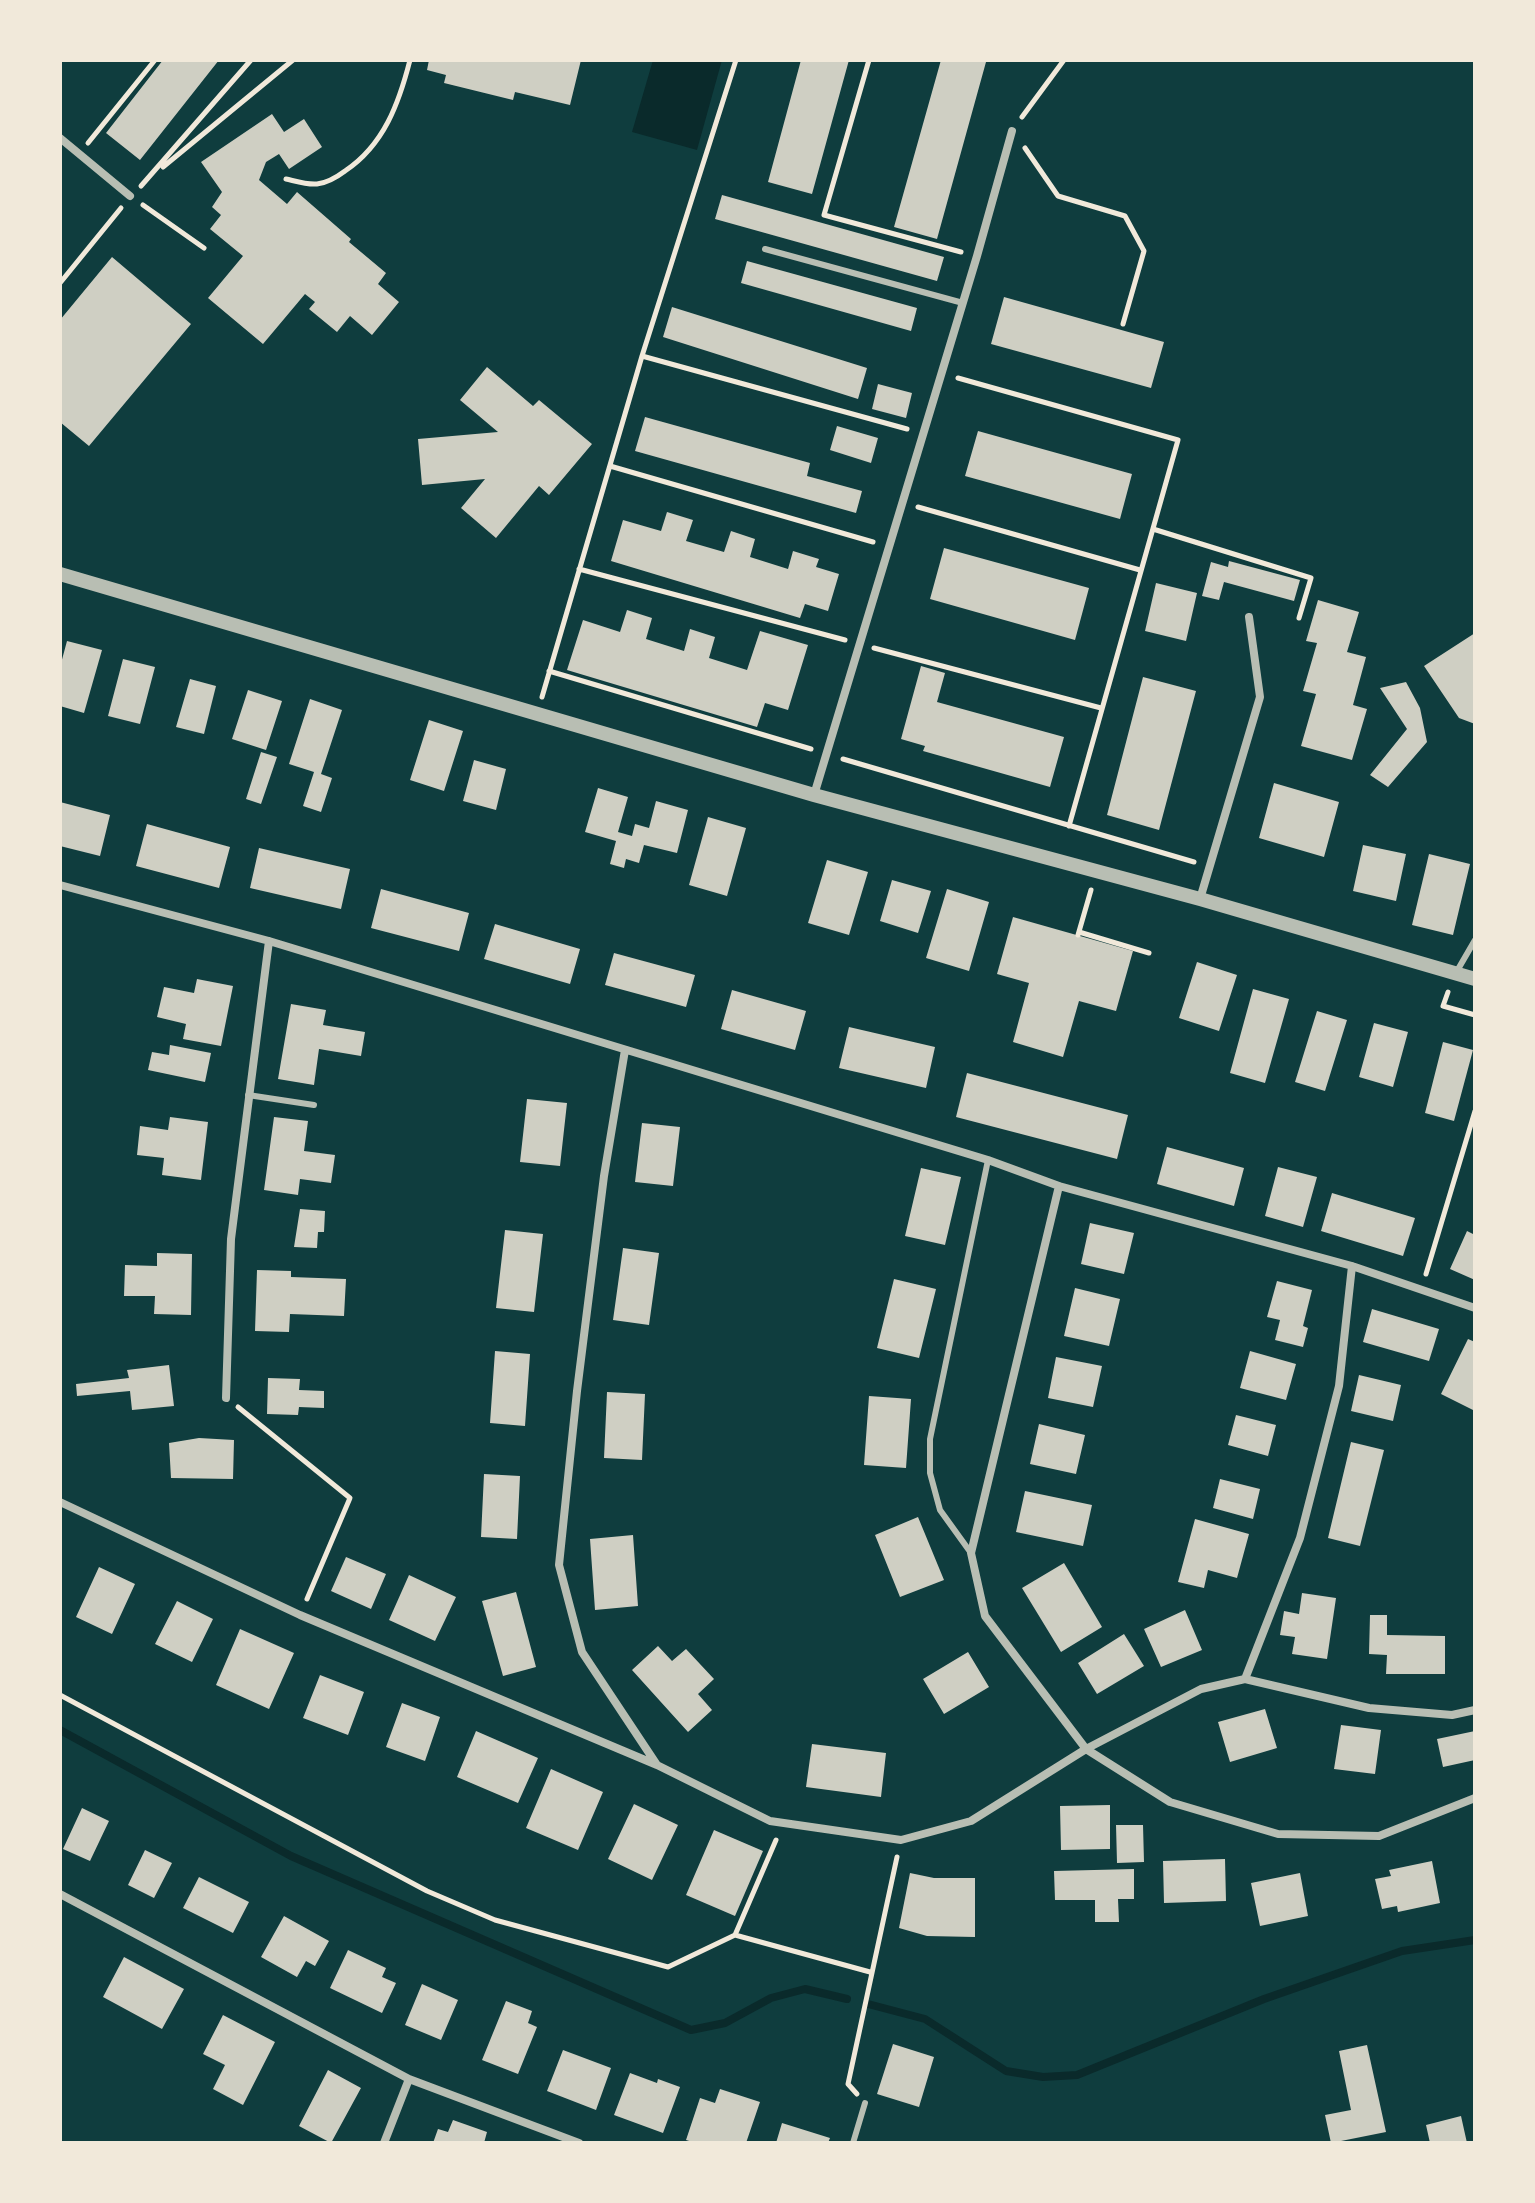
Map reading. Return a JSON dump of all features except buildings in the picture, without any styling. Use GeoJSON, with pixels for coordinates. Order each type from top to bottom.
{"type":"FeatureCollection","features":[{"type":"Feature","properties":{"kind":"street"},"geometry":{"type":"LineString","coordinates":[[814,795],[1012,131]]}},
{"type":"Feature","properties":{"kind":"street"},"geometry":{"type":"LineString","coordinates":[[60,138],[130,196]]}},
{"type":"Feature","properties":{"kind":"street"},"geometry":{"type":"LineString","coordinates":[[60,574],[814,795],[1200,899],[1475,979]]}},
{"type":"Feature","properties":{"kind":"street"},"geometry":{"type":"LineString","coordinates":[[1200,899],[1260,697],[1249,617]]}},
{"type":"Feature","properties":{"kind":"street"},"geometry":{"type":"LineString","coordinates":[[60,885],[269,941],[988,1160],[1059,1186],[1352,1266],[1475,1308]]}},
{"type":"Feature","properties":{"kind":"street"},"geometry":{"type":"LineString","coordinates":[[226,1398],[231,1239],[269,941]]}},
{"type":"Feature","properties":{"kind":"street"},"geometry":{"type":"LineString","coordinates":[[625,1050],[604,1176],[559,1565],[582,1652],[657,1765]]}},
{"type":"Feature","properties":{"kind":"street"},"geometry":{"type":"LineString","coordinates":[[1059,1186],[971,1553],[985,1616],[1086,1749],[1170,1802],[1278,1834],[1379,1836],[1475,1798]]}},
{"type":"Feature","properties":{"kind":"street"},"geometry":{"type":"LineString","coordinates":[[1245,1679],[1300,1538],[1339,1386],[1352,1266]]}},
{"type":"Feature","properties":{"kind":"street"},"geometry":{"type":"LineString","coordinates":[[60,1502],[300,1615],[657,1765],[770,1821],[901,1840],[971,1821],[1086,1749],[1201,1689],[1245,1679],[1369,1708],[1452,1715],[1475,1710]]}},
{"type":"Feature","properties":{"kind":"street"},"geometry":{"type":"LineString","coordinates":[[60,1894],[409,2079],[579,2143]]}},
{"type":"Feature","properties":{"kind":"street"},"geometry":{"type":"LineString","coordinates":[[384,2143],[409,2079]]}},
{"type":"Feature","properties":{"kind":"lane"},"geometry":{"type":"LineString","coordinates":[[765,249],[963,303]]}},
{"type":"Feature","properties":{"kind":"lane"},"geometry":{"type":"LineString","coordinates":[[1456,973],[1475,940]]}},
{"type":"Feature","properties":{"kind":"lane"},"geometry":{"type":"LineString","coordinates":[[248,1095],[314,1105]]}},
{"type":"Feature","properties":{"kind":"lane"},"geometry":{"type":"LineString","coordinates":[[971,1553],[940,1510],[930,1473],[930,1439],[988,1160]]}},
{"type":"Feature","properties":{"kind":"lane"},"geometry":{"type":"LineString","coordinates":[[853,2143],[865,2103]]}},
{"type":"Feature","properties":{"kind":"path"},"geometry":{"type":"LineString","coordinates":[[79,154],[155,60]]}},
{"type":"Feature","properties":{"kind":"path"},"geometry":{"type":"LineString","coordinates":[[153,175],[251,60]]}},
{"type":"Feature","properties":{"kind":"path"},"geometry":{"type":"LineString","coordinates":[[60,283],[130,196],[293,60]]}},
{"type":"Feature","properties":{"kind":"path"},"geometry":{"type":"LineString","coordinates":[[286,179],[316,184],[334,179],[358,163],[380,138],[400,98],[410,60]]}},
{"type":"Feature","properties":{"kind":"path"},"geometry":{"type":"LineString","coordinates":[[537,714],[642,356],[736,60]]}},
{"type":"Feature","properties":{"kind":"path"},"geometry":{"type":"LineString","coordinates":[[869,60],[824,215],[977,256]]}},
{"type":"Feature","properties":{"kind":"path"},"geometry":{"type":"LineString","coordinates":[[1064,60],[1012,131],[1058,196],[1125,216],[1144,251],[1123,324]]}},
{"type":"Feature","properties":{"kind":"path"},"geometry":{"type":"LineString","coordinates":[[130,196],[204,248]]}},
{"type":"Feature","properties":{"kind":"path"},"geometry":{"type":"LineString","coordinates":[[642,356],[923,434]]}},
{"type":"Feature","properties":{"kind":"path"},"geometry":{"type":"LineString","coordinates":[[942,374],[1178,440],[1069,826]]}},
{"type":"Feature","properties":{"kind":"path"},"geometry":{"type":"LineString","coordinates":[[609,466],[890,546]]}},
{"type":"Feature","properties":{"kind":"path"},"geometry":{"type":"LineString","coordinates":[[903,503],[1140,570]]}},
{"type":"Feature","properties":{"kind":"path"},"geometry":{"type":"LineString","coordinates":[[1152,529],[1311,578],[1299,618]]}},
{"type":"Feature","properties":{"kind":"path"},"geometry":{"type":"LineString","coordinates":[[549,671],[1211,867]]}},
{"type":"Feature","properties":{"kind":"path"},"geometry":{"type":"LineString","coordinates":[[1097,871],[1078,934],[1149,953]]}},
{"type":"Feature","properties":{"kind":"path"},"geometry":{"type":"LineString","coordinates":[[1456,973],[1443,1006],[1475,1015]]}},
{"type":"Feature","properties":{"kind":"path"},"geometry":{"type":"LineString","coordinates":[[1421,1290],[1475,1111]]}},
{"type":"Feature","properties":{"kind":"path"},"geometry":{"type":"LineString","coordinates":[[226,1398],[350,1498],[300,1615]]}},
{"type":"Feature","properties":{"kind":"path"},"geometry":{"type":"LineString","coordinates":[[60,1695],[427,1891],[495,1920],[668,1967],[735,1935],[777,1839],[791,1839]]}},
{"type":"Feature","properties":{"kind":"path"},"geometry":{"type":"LineString","coordinates":[[865,2103],[848,2084],[901,1840]]}},
{"type":"Feature","properties":{"kind":"path"},"geometry":{"type":"LineString","coordinates":[[735,1935],[870,1972]]}},
{"type":"Feature","properties":{"kind":"water"},"geometry":{"type":"Polygon","coordinates":[[[653,60],[722,60],[697,150],[632,132],[653,60]]]}},
{"type":"Feature","properties":{"kind":"waterway"},"geometry":{"type":"LineString","coordinates":[[60,1730],[291,1856],[691,2030],[725,2023],[771,1998],[805,1989],[847,1999]]}},
{"type":"Feature","properties":{"kind":"waterway"},"geometry":{"type":"LineString","coordinates":[[868,2004],[925,2019],[1006,2071],[1043,2077],[1077,2075],[1264,1999],[1402,1951],[1475,1940]]}}]}
